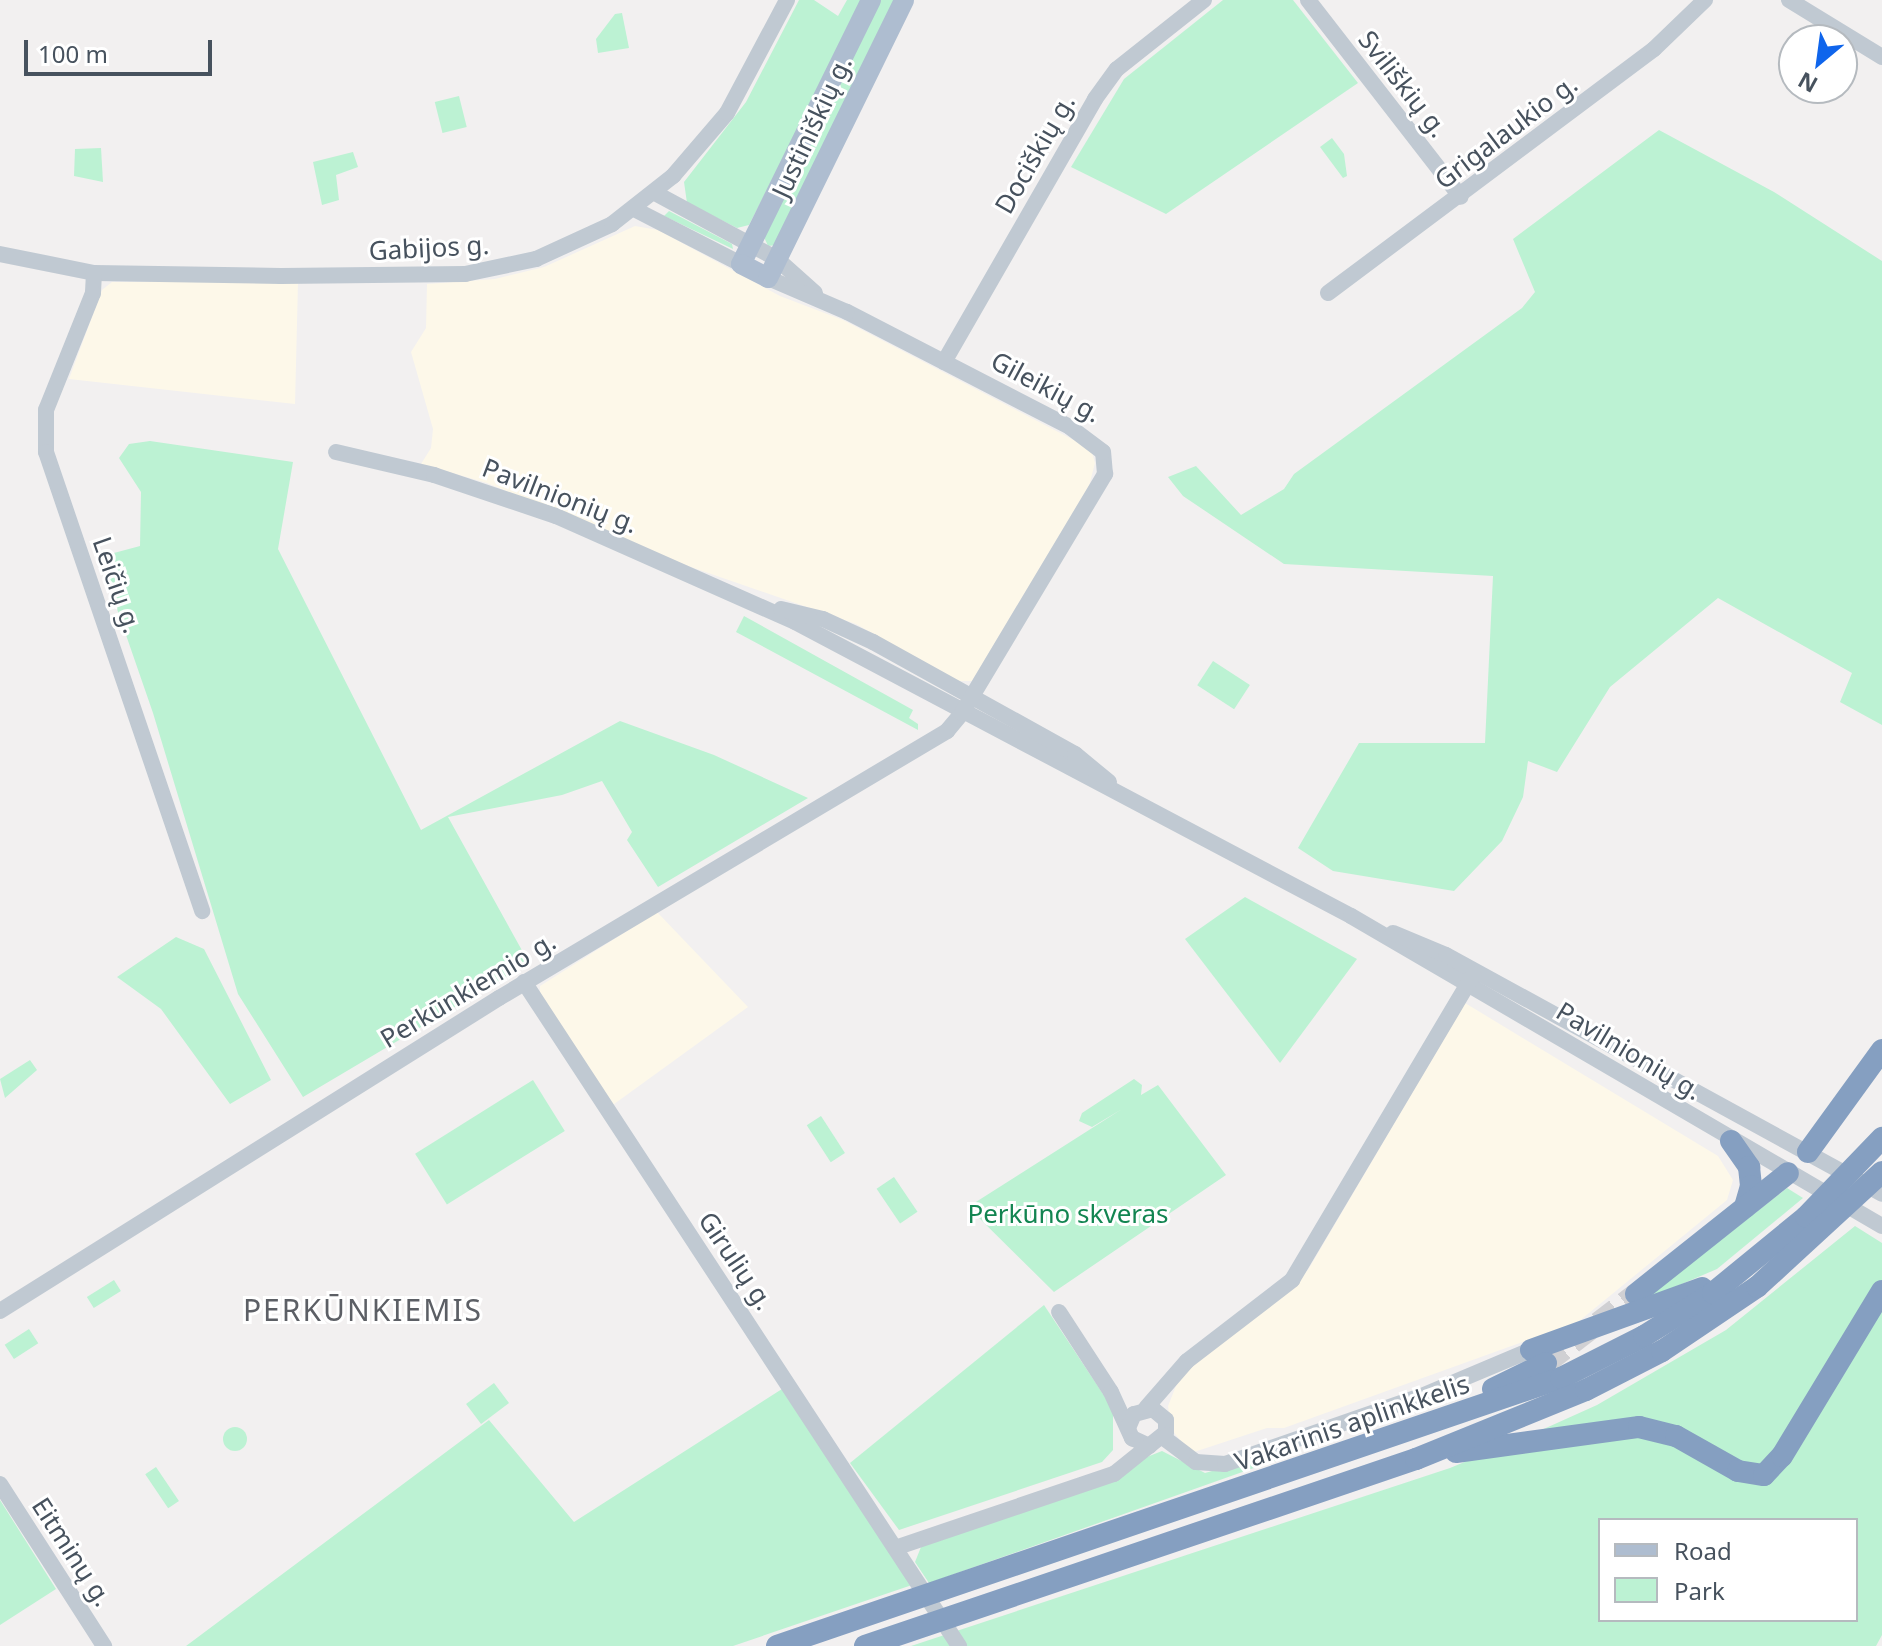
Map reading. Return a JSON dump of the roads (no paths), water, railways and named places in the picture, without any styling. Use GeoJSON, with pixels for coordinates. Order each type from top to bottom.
{"type":"FeatureCollection","features":[{"type":"Feature","properties":{"kind":"highway"},"geometry":{"type":"LineString","coordinates":[[1815,1156],[1882,1050]]}},
{"type":"Feature","properties":{"kind":"highway","name":"Vakarinis aplinkkelis"},"geometry":{"type":"LineString","coordinates":[[865,1646],[1416,1459],[1586,1390],[1662,1351],[1715,1296],[1806,1217],[1882,1138]]}},
{"type":"Feature","properties":{"kind":"highway"},"geometry":{"type":"LineString","coordinates":[[1731,1141],[1749,1167],[1751,1186],[1745,1207]]}},
{"type":"Feature","properties":{"kind":"highway","name":"Vakarinis aplinkkelis"},"geometry":{"type":"LineString","coordinates":[[777,1646],[1537,1388],[1644,1336],[1821,1234],[1882,1172]]}},
{"type":"Feature","properties":{"kind":"highway"},"geometry":{"type":"LineString","coordinates":[[1636,1294],[1788,1173]]}},
{"type":"Feature","properties":{"kind":"highway"},"geometry":{"type":"LineString","coordinates":[[1416,1459],[1639,1427],[1676,1436],[1738,1471],[1764,1475],[1782,1456],[1882,1291]]}},
{"type":"Feature","properties":{"kind":"highway"},"geometry":{"type":"LineString","coordinates":[[1154,1520],[1215,1490],[1486,1392],[1539,1357],[1715,1296]]}},
{"type":"Feature","properties":{"kind":"main road","name":"Justiniškių g."},"geometry":{"type":"LineString","coordinates":[[741,264],[871,0]]}},
{"type":"Feature","properties":{"kind":"main road","name":"Justiniškių g."},"geometry":{"type":"LineString","coordinates":[[773,269],[904,0]]}},
{"type":"Feature","properties":{"kind":"main road","name":"Gileikių g."},"geometry":{"type":"LineString","coordinates":[[741,264],[773,269]]}},
{"type":"Feature","properties":{"kind":"street","name":"Gabijos g."},"geometry":{"type":"LineString","coordinates":[[0,254],[94,273],[465,274],[561,250],[634,209],[655,193],[727,113],[787,0]]}},
{"type":"Feature","properties":{"kind":"street","name":"Dociškių g."},"geometry":{"type":"LineString","coordinates":[[944,362],[1095,99],[1117,69],[1204,0]]}},
{"type":"Feature","properties":{"kind":"street","name":"Sviliškių g."},"geometry":{"type":"LineString","coordinates":[[1308,0],[1461,197]]}},
{"type":"Feature","properties":{"kind":"street","name":"Grigalaukio g."},"geometry":{"type":"LineString","coordinates":[[1328,293],[1461,197],[1654,49],[1705,0]]}},
{"type":"Feature","properties":{"kind":"street"},"geometry":{"type":"LineString","coordinates":[[1789,0],[1882,57]]}},
{"type":"Feature","properties":{"kind":"street","name":"Gileikių g."},"geometry":{"type":"LineString","coordinates":[[655,193],[750,245],[773,269],[823,300],[1096,442],[1106,461],[1105,474],[962,713]]}},
{"type":"Feature","properties":{"kind":"street","name":"Gileikių g."},"geometry":{"type":"LineString","coordinates":[[634,209],[741,264]]}},
{"type":"Feature","properties":{"kind":"street","name":"Leičių g."},"geometry":{"type":"LineString","coordinates":[[94,273],[93,293],[46,410],[46,452],[202,911]]}},
{"type":"Feature","properties":{"kind":"street","name":"Pavilnionių g."},"geometry":{"type":"LineString","coordinates":[[336,452],[434,475],[556,516],[760,605],[1066,769],[1115,787],[1351,916],[1815,1156],[1882,1194]]}},
{"type":"Feature","properties":{"kind":"street","name":"Pavilnionių g."},"geometry":{"type":"LineString","coordinates":[[760,605],[807,614],[849,630],[1075,754],[1115,787]]}},
{"type":"Feature","properties":{"kind":"street","name":"Perkūnkiemio g."},"geometry":{"type":"LineString","coordinates":[[0,1311],[524,982],[939,737],[962,713]]}},
{"type":"Feature","properties":{"kind":"street"},"geometry":{"type":"LineString","coordinates":[[1096,1477],[1117,1462],[1129,1429],[1173,1376],[1292,1280],[1471,977]]}},
{"type":"Feature","properties":{"kind":"street","name":"Pavilnionių g."},"geometry":{"type":"LineString","coordinates":[[1471,977],[1731,1141],[1882,1226]]}},
{"type":"Feature","properties":{"kind":"street","name":"Girulių g."},"geometry":{"type":"LineString","coordinates":[[524,982],[959,1646]]}},
{"type":"Feature","properties":{"kind":"street"},"geometry":{"type":"LineString","coordinates":[[1788,1173],[1815,1156]]}},
{"type":"Feature","properties":{"kind":"street"},"geometry":{"type":"LineString","coordinates":[[1059,1312],[1111,1392],[1137,1443],[1160,1435]]}},
{"type":"Feature","properties":{"kind":"street"},"geometry":{"type":"LineString","coordinates":[[1111,1392],[1144,1409],[1160,1435],[1196,1462],[1225,1464],[1539,1357]]}},
{"type":"Feature","properties":{"kind":"street"},"geometry":{"type":"LineString","coordinates":[[895,1548],[1123,1469],[1160,1435],[1173,1376]]}},
{"type":"Feature","properties":{"kind":"street","name":"Eitminų g."},"geometry":{"type":"LineString","coordinates":[[0,1484],[104,1646]]}},
{"type":"Feature","properties":{"kind":"tunnel"},"geometry":{"type":"LineString","coordinates":[[1546,1363],[1636,1294]]}},
{"type":"Feature","properties":{"kind":"district","name":"PERKŪNKIEMIS"},"geometry":{"type":"Point","coordinates":[363,1310]}},
{"type":"Feature","properties":{"kind":"park label","name":"Perkūno skveras"},"geometry":{"type":"Point","coordinates":[1068,1214]}}]}
